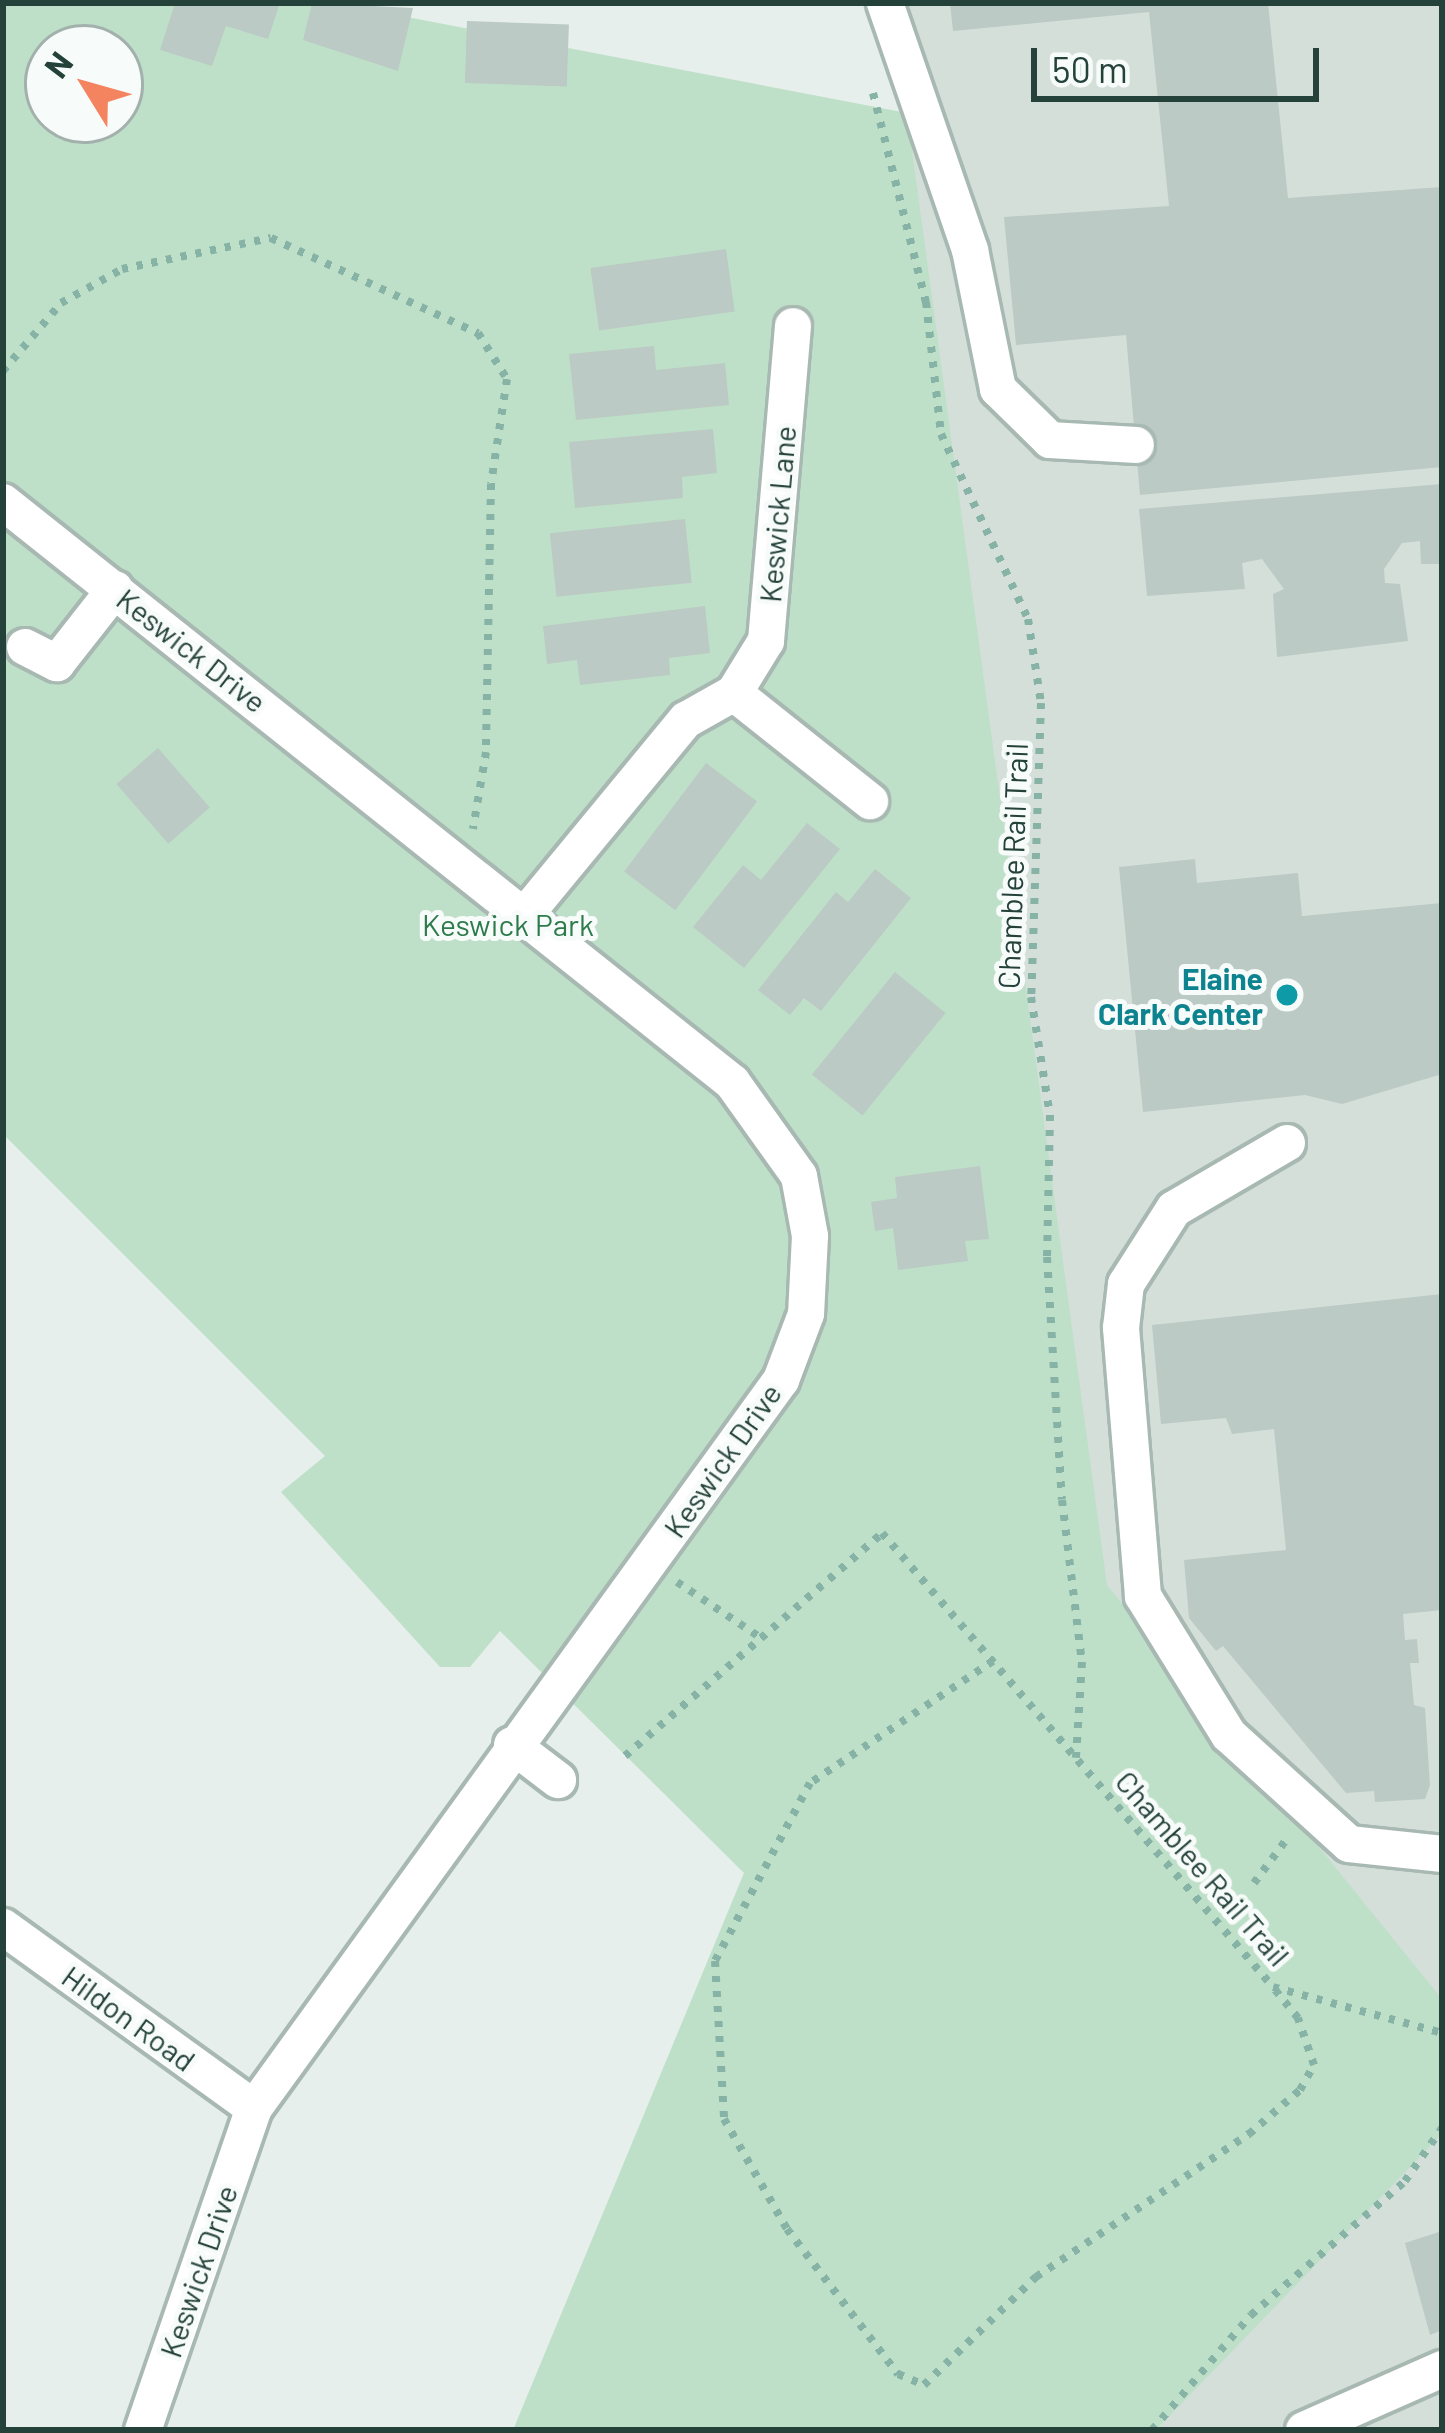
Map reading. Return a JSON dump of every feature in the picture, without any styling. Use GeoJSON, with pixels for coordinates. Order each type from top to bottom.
{"type":"FeatureCollection","features":[{"type":"Feature","properties":{"kind":"street"},"geometry":{"type":"LineString","coordinates":[[885,3],[970,250],[998,389],[1050,440],[1136,445]]}},
{"type":"Feature","properties":{"kind":"street","name":"Keswick Lane"},"geometry":{"type":"LineString","coordinates":[[525,915],[686,720],[734,693],[766,641],[794,326]]}},
{"type":"Feature","properties":{"kind":"street","name":"Keswick Drive"},"geometry":{"type":"LineString","coordinates":[[3,502],[732,1082],[800,1176],[810,1236],[806,1314],[781,1380],[512,1745],[254,2108],[143,2430]]}},
{"type":"Feature","properties":{"kind":"street"},"geometry":{"type":"LineString","coordinates":[[25,647],[57,664],[115,589]]}},
{"type":"Feature","properties":{"kind":"street"},"geometry":{"type":"LineString","coordinates":[[734,693],[870,801]]}},
{"type":"Feature","properties":{"kind":"street"},"geometry":{"type":"LineString","coordinates":[[1287,1143],[1174,1209],[1126,1284],[1121,1328],[1143,1596],[1229,1735],[1349,1844],[1442,1854]]}},
{"type":"Feature","properties":{"kind":"street"},"geometry":{"type":"LineString","coordinates":[[512,1745],[558,1780]]}},
{"type":"Feature","properties":{"kind":"street","name":"Hildon Road"},"geometry":{"type":"LineString","coordinates":[[3,1927],[254,2108]]}},
{"type":"Feature","properties":{"kind":"street"},"geometry":{"type":"LineString","coordinates":[[1304,2430],[1442,2369]]}},
{"type":"Feature","properties":{"kind":"path","name":"Chamblee Rail Trail"},"geometry":{"type":"LineString","coordinates":[[868,74],[926,302],[940,434],[1028,619],[1041,703],[1031,997],[1050,1115],[1050,1301],[1082,1662],[1076,1758]]}},
{"type":"Feature","properties":{"kind":"path"},"geometry":{"type":"LineString","coordinates":[[3,371],[61,303],[122,269],[271,238],[478,333],[508,379],[491,484],[486,752],[472,836]]}},
{"type":"Feature","properties":{"kind":"path","name":"Chamblee Rail Trail"},"geometry":{"type":"LineString","coordinates":[[625,1756],[882,1533],[1273,1987],[1442,2033]]}},
{"type":"Feature","properties":{"kind":"path"},"geometry":{"type":"LineString","coordinates":[[676,1582],[760,1638]]}},
{"type":"Feature","properties":{"kind":"path"},"geometry":{"type":"LineString","coordinates":[[993,1661],[810,1783],[715,1961],[724,2119],[787,2229],[898,2374],[924,2385],[1036,2277],[1250,2134],[1300,2090],[1314,2065],[1298,2018],[1273,1987]]}},
{"type":"Feature","properties":{"kind":"path"},"geometry":{"type":"LineString","coordinates":[[1254,1883],[1293,1830]]}},
{"type":"Feature","properties":{"kind":"path"},"geometry":{"type":"LineString","coordinates":[[1152,2430],[1251,2315],[1405,2181],[1442,2128]]}},
{"type":"Feature","properties":{"kind":"shaded area"},"geometry":{"type":"Polygon","coordinates":[[[893,3],[1442,3],[1442,2035],[1109,1762],[893,3]]]}},
{"type":"Feature","properties":{"kind":"shaded area"},"geometry":{"type":"Polygon","coordinates":[[[1442,2134],[1442,2430],[1156,2430],[1311,2265],[1442,2134]]]}},
{"type":"Feature","properties":{"kind":"green space","name":"Keswick Park"},"geometry":{"type":"Polygon","coordinates":[[[3,3],[334,3],[907,113],[1107,1585],[1442,1999],[1442,2134],[1156,2430],[513,2430],[744,1873],[500,1631],[470,1667],[440,1667],[281,1492],[325,1456],[3,1134],[3,3]]]}},
{"type":"Feature","properties":{"kind":"building"},"geometry":{"type":"Polygon","coordinates":[[[175,3],[280,3],[268,39],[226,26],[212,66],[160,50],[175,3]]]}},
{"type":"Feature","properties":{"kind":"building"},"geometry":{"type":"Polygon","coordinates":[[[312,3],[413,8],[398,71],[303,40],[312,3]]]}},
{"type":"Feature","properties":{"kind":"building"},"geometry":{"type":"Polygon","coordinates":[[[950,3],[1268,3],[1288,198],[1442,187],[1442,467],[1140,495],[1126,335],[1016,345],[1004,217],[1169,206],[1149,12],[953,31],[950,3]]]}},
{"type":"Feature","properties":{"kind":"building"},"geometry":{"type":"Polygon","coordinates":[[[467,21],[569,25],[567,87],[465,83],[467,21]]]}},
{"type":"Feature","properties":{"kind":"building"},"geometry":{"type":"Polygon","coordinates":[[[726,249],[735,311],[599,330],[590,268],[726,249]]]}},
{"type":"Feature","properties":{"kind":"building"},"geometry":{"type":"Polygon","coordinates":[[[654,346],[656,370],[725,363],[729,405],[576,420],[569,354],[654,346]]]}},
{"type":"Feature","properties":{"kind":"building"},"geometry":{"type":"Polygon","coordinates":[[[713,429],[717,473],[682,477],[683,498],[575,508],[569,442],[713,429]]]}},
{"type":"Feature","properties":{"kind":"building"},"geometry":{"type":"Polygon","coordinates":[[[1442,484],[1442,564],[1421,564],[1420,541],[1402,543],[1384,569],[1385,583],[1400,584],[1408,641],[1277,657],[1273,594],[1284,589],[1262,559],[1242,563],[1245,589],[1147,596],[1139,509],[1442,484]]]}},
{"type":"Feature","properties":{"kind":"building"},"geometry":{"type":"Polygon","coordinates":[[[685,519],[692,583],[556,597],[550,533],[685,519]]]}},
{"type":"Feature","properties":{"kind":"building"},"geometry":{"type":"Polygon","coordinates":[[[705,606],[710,653],[669,658],[670,675],[580,685],[577,660],[547,664],[543,626],[705,606]]]}},
{"type":"Feature","properties":{"kind":"building"},"geometry":{"type":"Polygon","coordinates":[[[158,748],[210,808],[168,844],[116,784],[158,748]]]}},
{"type":"Feature","properties":{"kind":"building"},"geometry":{"type":"Polygon","coordinates":[[[706,763],[757,802],[675,910],[624,872],[706,763]]]}},
{"type":"Feature","properties":{"kind":"building"},"geometry":{"type":"Polygon","coordinates":[[[807,823],[840,849],[744,968],[693,927],[743,865],[761,880],[807,823]]]}},
{"type":"Feature","properties":{"kind":"building","name":"Elaine Clark Center"},"geometry":{"type":"Polygon","coordinates":[[[1195,859],[1197,883],[1298,873],[1302,916],[1442,903],[1442,1074],[1342,1104],[1305,1095],[1143,1112],[1119,867],[1195,859]]]}},
{"type":"Feature","properties":{"kind":"building"},"geometry":{"type":"Polygon","coordinates":[[[875,869],[911,898],[821,1011],[804,998],[790,1015],[758,990],[836,892],[848,902],[875,869]]]}},
{"type":"Feature","properties":{"kind":"building"},"geometry":{"type":"Polygon","coordinates":[[[895,972],[946,1013],[862,1115],[812,1075],[895,972]]]}},
{"type":"Feature","properties":{"kind":"building"},"geometry":{"type":"Polygon","coordinates":[[[980,1166],[989,1239],[965,1241],[968,1261],[898,1270],[893,1228],[875,1231],[871,1202],[897,1198],[895,1177],[980,1166]]]}},
{"type":"Feature","properties":{"kind":"building"},"geometry":{"type":"Polygon","coordinates":[[[1442,1294],[1442,1610],[1403,1614],[1405,1640],[1417,1639],[1419,1663],[1410,1663],[1414,1705],[1425,1708],[1430,1785],[1425,1799],[1375,1802],[1374,1791],[1346,1793],[1223,1646],[1216,1651],[1189,1618],[1184,1560],[1286,1550],[1274,1429],[1232,1434],[1226,1418],[1161,1424],[1152,1325],[1442,1294]]]}},
{"type":"Feature","properties":{"kind":"building"},"geometry":{"type":"Polygon","coordinates":[[[1442,2231],[1442,2330],[1430,2335],[1405,2243],[1442,2231]]]}},
{"type":"Feature","properties":{"kind":"place","name":"Elaine Clark Center"},"geometry":{"type":"Point","coordinates":[1287,995]}}]}
